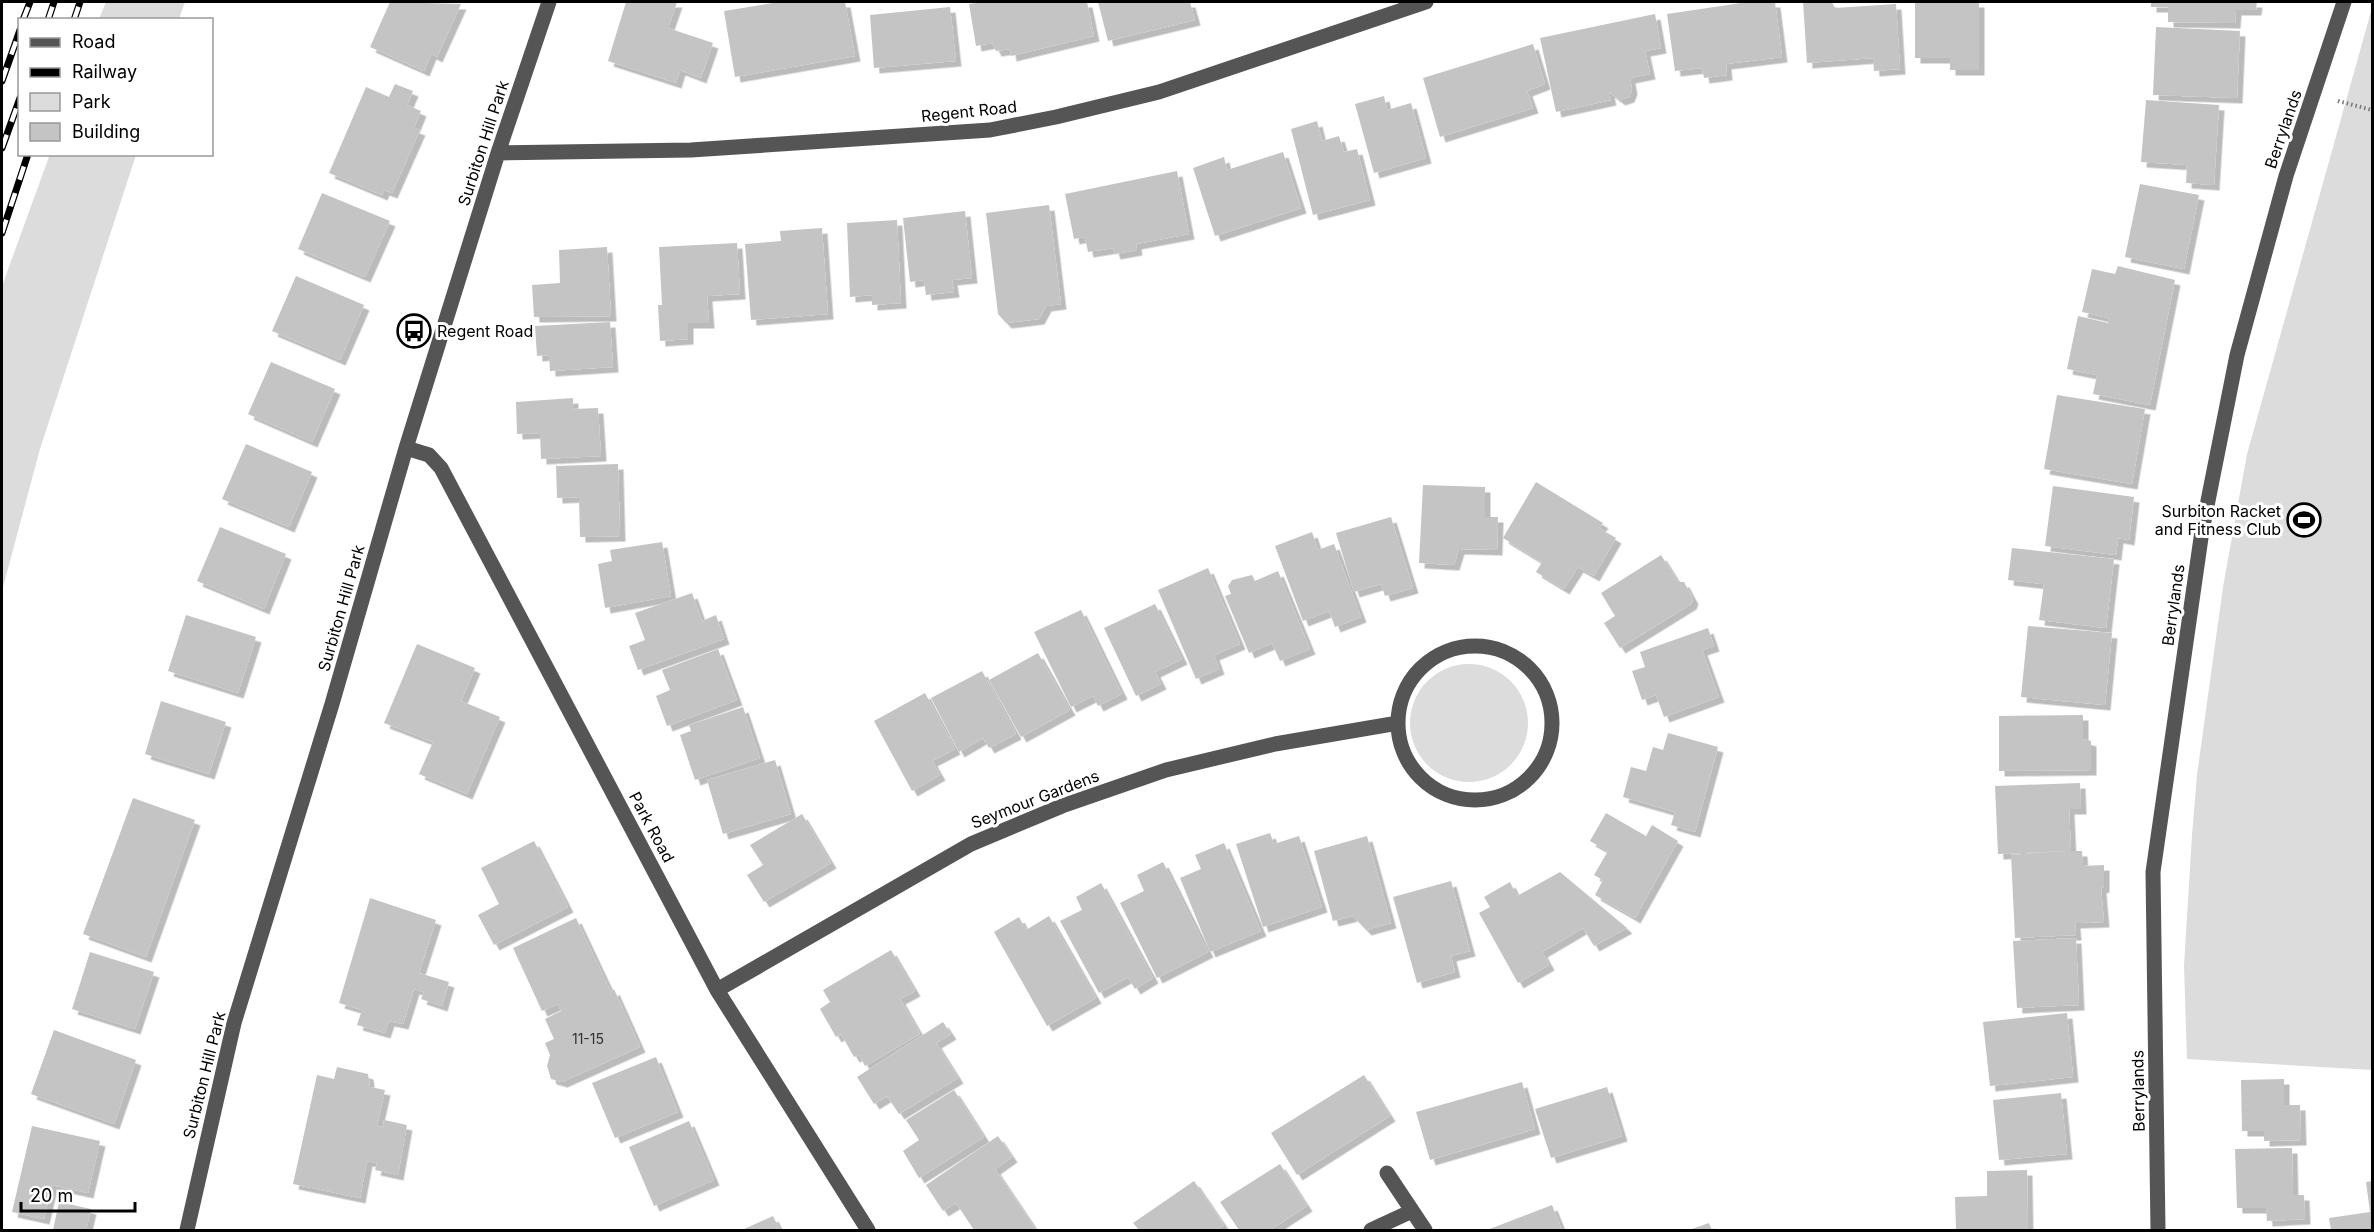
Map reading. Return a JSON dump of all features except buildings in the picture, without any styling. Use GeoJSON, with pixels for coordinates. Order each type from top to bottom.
{"type":"FeatureCollection","features":[{"type":"Feature","properties":{"kind":"street","name":"Surbiton Hill Park"},"geometry":{"type":"LineString","coordinates":[[186,1230],[234,1023],[332,704],[406,448],[498,153],[549,2]]}},
{"type":"Feature","properties":{"kind":"street","name":"Regent Road"},"geometry":{"type":"LineString","coordinates":[[498,153],[691,150],[990,130],[1160,92],[1426,2]]}},
{"type":"Feature","properties":{"kind":"street","name":"Berrylands"},"geometry":{"type":"LineString","coordinates":[[2157,1230],[2153,872],[2202,531],[2237,355],[2286,177],[2344,2]]}},
{"type":"Feature","properties":{"kind":"street","name":"Park Road"},"geometry":{"type":"LineString","coordinates":[[406,448],[429,455],[441,468],[456,493],[717,990],[868,1230]]}},
{"type":"Feature","properties":{"kind":"street"},"geometry":{"type":"LineString","coordinates":[[1466,646],[1489,647],[1510,654],[1529,668],[1543,686],[1550,707],[1552,728],[1548,749],[1538,768],[1522,784],[1504,795],[1473,800],[1441,793],[1423,781],[1410,764],[1401,745],[1398,723],[1401,701],[1410,680],[1426,664],[1445,652],[1466,646]]}},
{"type":"Feature","properties":{"kind":"street","name":"Seymour Gardens"},"geometry":{"type":"LineString","coordinates":[[717,990],[971,844],[1062,806],[1166,770],[1275,744],[1398,723]]}},
{"type":"Feature","properties":{"kind":"street"},"geometry":{"type":"LineString","coordinates":[[1387,1173],[1425,1230]]}},
{"type":"Feature","properties":{"kind":"street"},"geometry":{"type":"LineString","coordinates":[[1371,1230],[1412,1211]]}},
{"type":"Feature","properties":{"kind":"path"},"geometry":{"type":"LineString","coordinates":[[2314,94],[2373,110]]}},
{"type":"Feature","properties":{"kind":"green space"},"geometry":{"type":"Polygon","coordinates":[[[106,2],[185,2],[179,18],[99,18],[106,2]]]}},
{"type":"Feature","properties":{"kind":"green space","name":"Surbiton Racket and Fitness Club"},"geometry":{"type":"Polygon","coordinates":[[[2372,8],[2372,1070],[2187,1059],[2184,966],[2192,835],[2197,775],[2223,587],[2247,454],[2372,8]]]}},
{"type":"Feature","properties":{"kind":"green space"},"geometry":{"type":"Polygon","coordinates":[[[49,156],[136,156],[40,449],[2,591],[2,286],[49,156]]]}},
{"type":"Feature","properties":{"kind":"green space"},"geometry":{"type":"Polygon","coordinates":[[[1469,664],[1492,668],[1511,681],[1524,700],[1528,723],[1524,746],[1511,765],[1492,778],[1469,782],[1446,778],[1427,765],[1414,746],[1410,723],[1414,700],[1427,681],[1446,668],[1469,664]]]}},
{"type":"Feature","properties":{"kind":"railway"},"geometry":{"type":"LineString","coordinates":[[24,18],[30,2]]}},
{"type":"Feature","properties":{"kind":"railway"},"geometry":{"type":"LineString","coordinates":[[49,18],[54,2]]}},
{"type":"Feature","properties":{"kind":"railway"},"geometry":{"type":"LineString","coordinates":[[75,18],[80,2]]}},
{"type":"Feature","properties":{"kind":"railway"},"geometry":{"type":"LineString","coordinates":[[2,81],[18,36]]}},
{"type":"Feature","properties":{"kind":"railway"},"geometry":{"type":"LineString","coordinates":[[2,148],[18,104]]}},
{"type":"Feature","properties":{"kind":"railway"},"geometry":{"type":"LineString","coordinates":[[2,233],[27,156]]}},
{"type":"Feature","properties":{"kind":"place","name":"Regent Road"},"geometry":{"type":"Point","coordinates":[414,331]}},
{"type":"Feature","properties":{"kind":"place","name":"Surbiton Racket and Fitness Club"},"geometry":{"type":"Point","coordinates":[2304,520]}}]}
